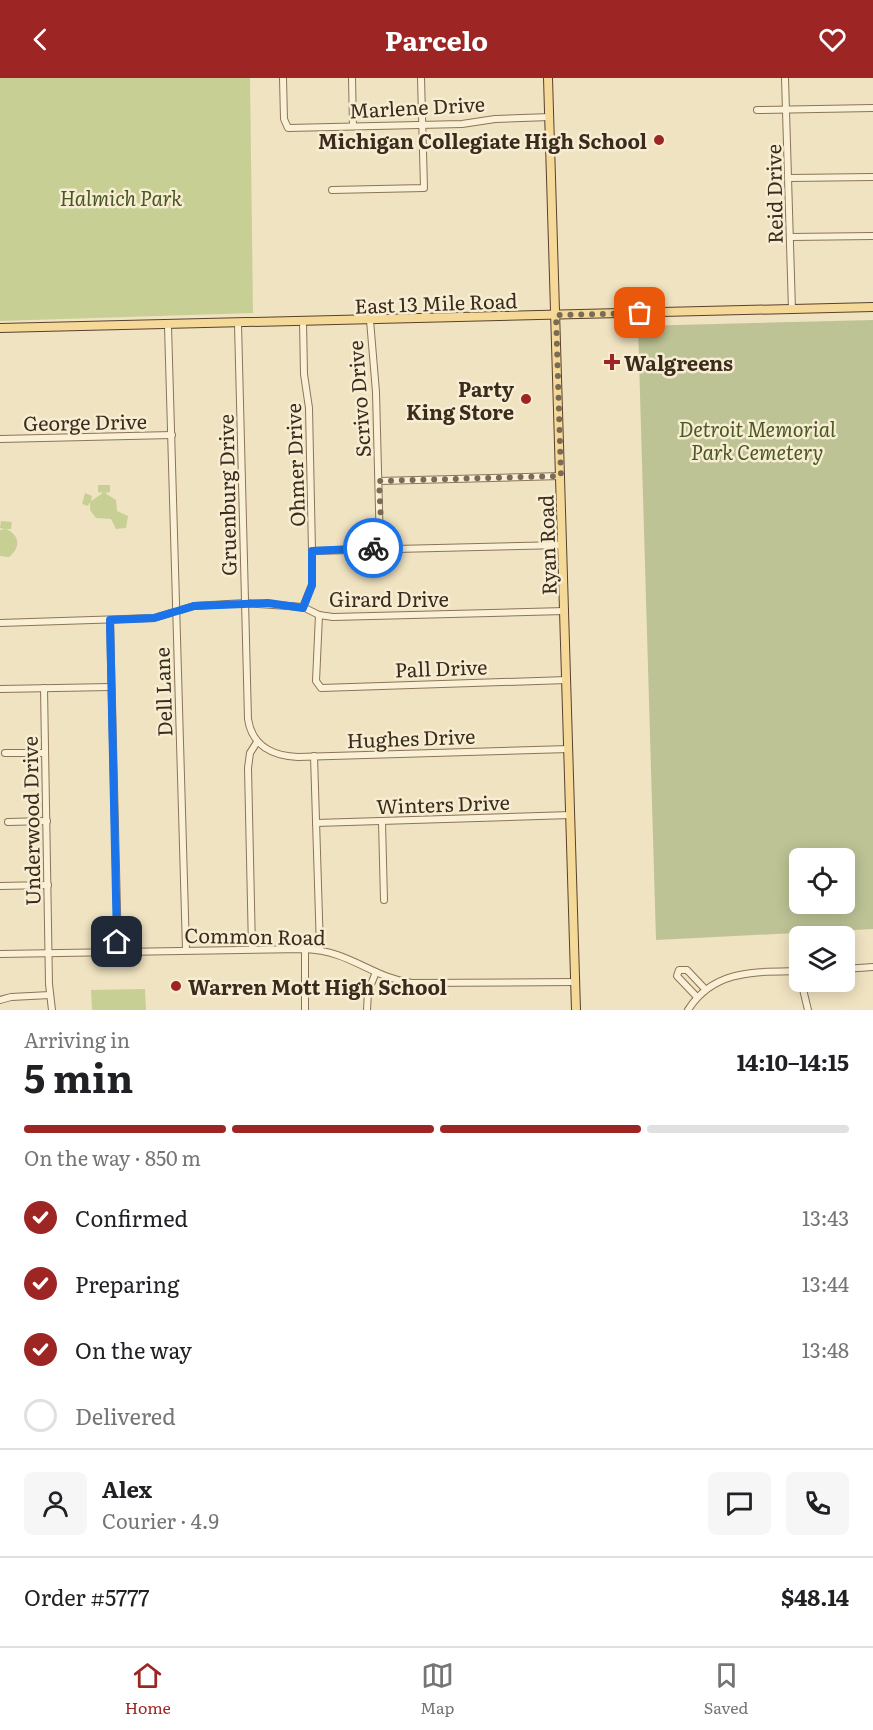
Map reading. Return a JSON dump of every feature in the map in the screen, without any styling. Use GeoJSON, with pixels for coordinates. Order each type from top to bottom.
{"type":"FeatureCollection","features":[{"type":"Feature","properties":{"kind":"main road","name":"Ryan Road"},"geometry":{"type":"LineString","coordinates":[[548,78],[576,1010]]}},
{"type":"Feature","properties":{"kind":"main road","name":"East 13 Mile Road"},"geometry":{"type":"LineString","coordinates":[[0,328],[168,326],[873,307]]}},
{"type":"Feature","properties":{"kind":"street","name":"Marlene Drive"},"geometry":{"type":"LineString","coordinates":[[283,78],[286,126],[422,125],[550,117]]}},
{"type":"Feature","properties":{"kind":"street"},"geometry":{"type":"LineString","coordinates":[[352,78],[353,126]]}},
{"type":"Feature","properties":{"kind":"street"},"geometry":{"type":"LineString","coordinates":[[332,190],[424,188],[421,78]]}},
{"type":"Feature","properties":{"kind":"street","name":"Reid Drive"},"geometry":{"type":"LineString","coordinates":[[785,78],[792,309]]}},
{"type":"Feature","properties":{"kind":"street"},"geometry":{"type":"LineString","coordinates":[[757,110],[873,108]]}},
{"type":"Feature","properties":{"kind":"street"},"geometry":{"type":"LineString","coordinates":[[789,178],[873,177]]}},
{"type":"Feature","properties":{"kind":"street"},"geometry":{"type":"LineString","coordinates":[[790,237],[873,236]]}},
{"type":"Feature","properties":{"kind":"street","name":"Scrivo Drive"},"geometry":{"type":"LineString","coordinates":[[370,320],[376,392],[380,548]]}},
{"type":"Feature","properties":{"kind":"street","name":"Ohmer Drive"},"geometry":{"type":"LineString","coordinates":[[303,321],[309,408],[312,551],[312,585],[303,608]]}},
{"type":"Feature","properties":{"kind":"street","name":"Gruenburg Drive"},"geometry":{"type":"LineString","coordinates":[[238,324],[248,719],[257,742]]}},
{"type":"Feature","properties":{"kind":"street","name":"Dell Lane"},"geometry":{"type":"LineString","coordinates":[[168,326],[186,950]]}},
{"type":"Feature","properties":{"kind":"street","name":"George Drive"},"geometry":{"type":"LineString","coordinates":[[0,440],[172,435]]}},
{"type":"Feature","properties":{"kind":"street"},"geometry":{"type":"LineString","coordinates":[[379,481],[561,476]]}},
{"type":"Feature","properties":{"kind":"street"},"geometry":{"type":"LineString","coordinates":[[312,551],[563,545]]}},
{"type":"Feature","properties":{"kind":"street","name":"Girard Drive"},"geometry":{"type":"LineString","coordinates":[[0,623],[154,618],[194,606],[245,603],[303,608],[319,615],[395,617],[565,611]]}},
{"type":"Feature","properties":{"kind":"street","name":"Pall Drive"},"geometry":{"type":"LineString","coordinates":[[319,615],[316,681],[318,686],[567,680]]}},
{"type":"Feature","properties":{"kind":"street"},"geometry":{"type":"LineString","coordinates":[[110,620],[118,951]]}},
{"type":"Feature","properties":{"kind":"street"},"geometry":{"type":"LineString","coordinates":[[0,689],[111,687]]}},
{"type":"Feature","properties":{"kind":"street","name":"Underwood Drive"},"geometry":{"type":"LineString","coordinates":[[44,688],[52,1010]]}},
{"type":"Feature","properties":{"kind":"street"},"geometry":{"type":"LineString","coordinates":[[252,949],[248,768],[250,753],[257,742]]}},
{"type":"Feature","properties":{"kind":"street","name":"Hughes Drive"},"geometry":{"type":"LineString","coordinates":[[257,742],[275,754],[285,756],[569,749]]}},
{"type":"Feature","properties":{"kind":"street"},"geometry":{"type":"LineString","coordinates":[[5,753],[45,753]]}},
{"type":"Feature","properties":{"kind":"street"},"geometry":{"type":"LineString","coordinates":[[314,756],[320,949]]}},
{"type":"Feature","properties":{"kind":"street","name":"Winters Drive"},"geometry":{"type":"LineString","coordinates":[[316,823],[571,815]]}},
{"type":"Feature","properties":{"kind":"street"},"geometry":{"type":"LineString","coordinates":[[8,822],[47,821]]}},
{"type":"Feature","properties":{"kind":"street"},"geometry":{"type":"LineString","coordinates":[[382,822],[384,900]]}},
{"type":"Feature","properties":{"kind":"street"},"geometry":{"type":"LineString","coordinates":[[0,886],[48,885]]}},
{"type":"Feature","properties":{"kind":"street"},"geometry":{"type":"LineString","coordinates":[[305,949],[305,1010]]}},
{"type":"Feature","properties":{"kind":"street","name":"Common Road"},"geometry":{"type":"LineString","coordinates":[[0,954],[320,949],[349,957],[386,978],[412,982],[576,982]]}},
{"type":"Feature","properties":{"kind":"street"},"geometry":{"type":"LineString","coordinates":[[855,969],[873,968]]}},
{"type":"Feature","properties":{"kind":"street"},"geometry":{"type":"LineString","coordinates":[[697,997],[677,976],[679,970],[687,970],[705,989]]}},
{"type":"Feature","properties":{"kind":"street"},"geometry":{"type":"LineString","coordinates":[[367,1010],[368,992],[376,972]]}},
{"type":"Feature","properties":{"kind":"street"},"geometry":{"type":"LineString","coordinates":[[688,1010],[705,989],[716,982],[738,974],[789,972]]}},
{"type":"Feature","properties":{"kind":"street"},"geometry":{"type":"LineString","coordinates":[[804,992],[808,1010]]}},
{"type":"Feature","properties":{"kind":"street"},"geometry":{"type":"LineString","coordinates":[[0,1000],[11,997],[50,995]]}},
{"type":"Feature","properties":{"kind":"green space","name":"Halmich Park"},"geometry":{"type":"Polygon","coordinates":[[[0,78],[250,78],[253,313],[0,321],[0,78]]]}},
{"type":"Feature","properties":{"kind":"green space","name":"Detroit Memorial Park Cemetery"},"geometry":{"type":"Polygon","coordinates":[[[873,320],[873,929],[855,930],[855,926],[789,926],[789,933],[656,940],[638,326],[873,320]]]}},
{"type":"Feature","properties":{"kind":"green space"},"geometry":{"type":"Polygon","coordinates":[[[98,485],[110,485],[110,492],[105,493],[116,500],[117,511],[128,516],[126,528],[116,529],[111,519],[96,518],[90,510],[90,502],[88,506],[82,504],[85,493],[92,496],[91,501],[103,493],[98,492],[98,485]]]}},
{"type":"Feature","properties":{"kind":"green space"},"geometry":{"type":"Polygon","coordinates":[[[1,521],[12,522],[11,529],[6,529],[14,535],[17,542],[16,550],[9,557],[0,556],[0,530],[5,529],[0,528],[1,521]]]}},
{"type":"Feature","properties":{"kind":"green space"},"geometry":{"type":"Polygon","coordinates":[[[145,989],[146,1010],[92,1010],[91,990],[145,989]]]}},
{"type":"Feature","properties":{"kind":"way so far"},"geometry":{"type":"LineString","coordinates":[[373,548],[380,548],[382,542],[379,481],[561,476],[556,315],[640,313]]}},
{"type":"Feature","properties":{"kind":"place","name":"Michigan Collegiate High School"},"geometry":{"type":"Point","coordinates":[659,140]}},
{"type":"Feature","properties":{"kind":"place","name":"Walgreens"},"geometry":{"type":"Point","coordinates":[612,362]}},
{"type":"Feature","properties":{"kind":"place","name":"Party King Store"},"geometry":{"type":"Point","coordinates":[526,399]}},
{"type":"Feature","properties":{"kind":"place","name":"Warren Mott High School"},"geometry":{"type":"Point","coordinates":[176,986]}},
{"type":"Feature","properties":{"kind":"route"},"geometry":{"type":"LineString","coordinates":[[117,942],[110,620],[154,618],[194,606],[268,603],[303,608],[312,585],[312,551],[373,548]]}}]}
